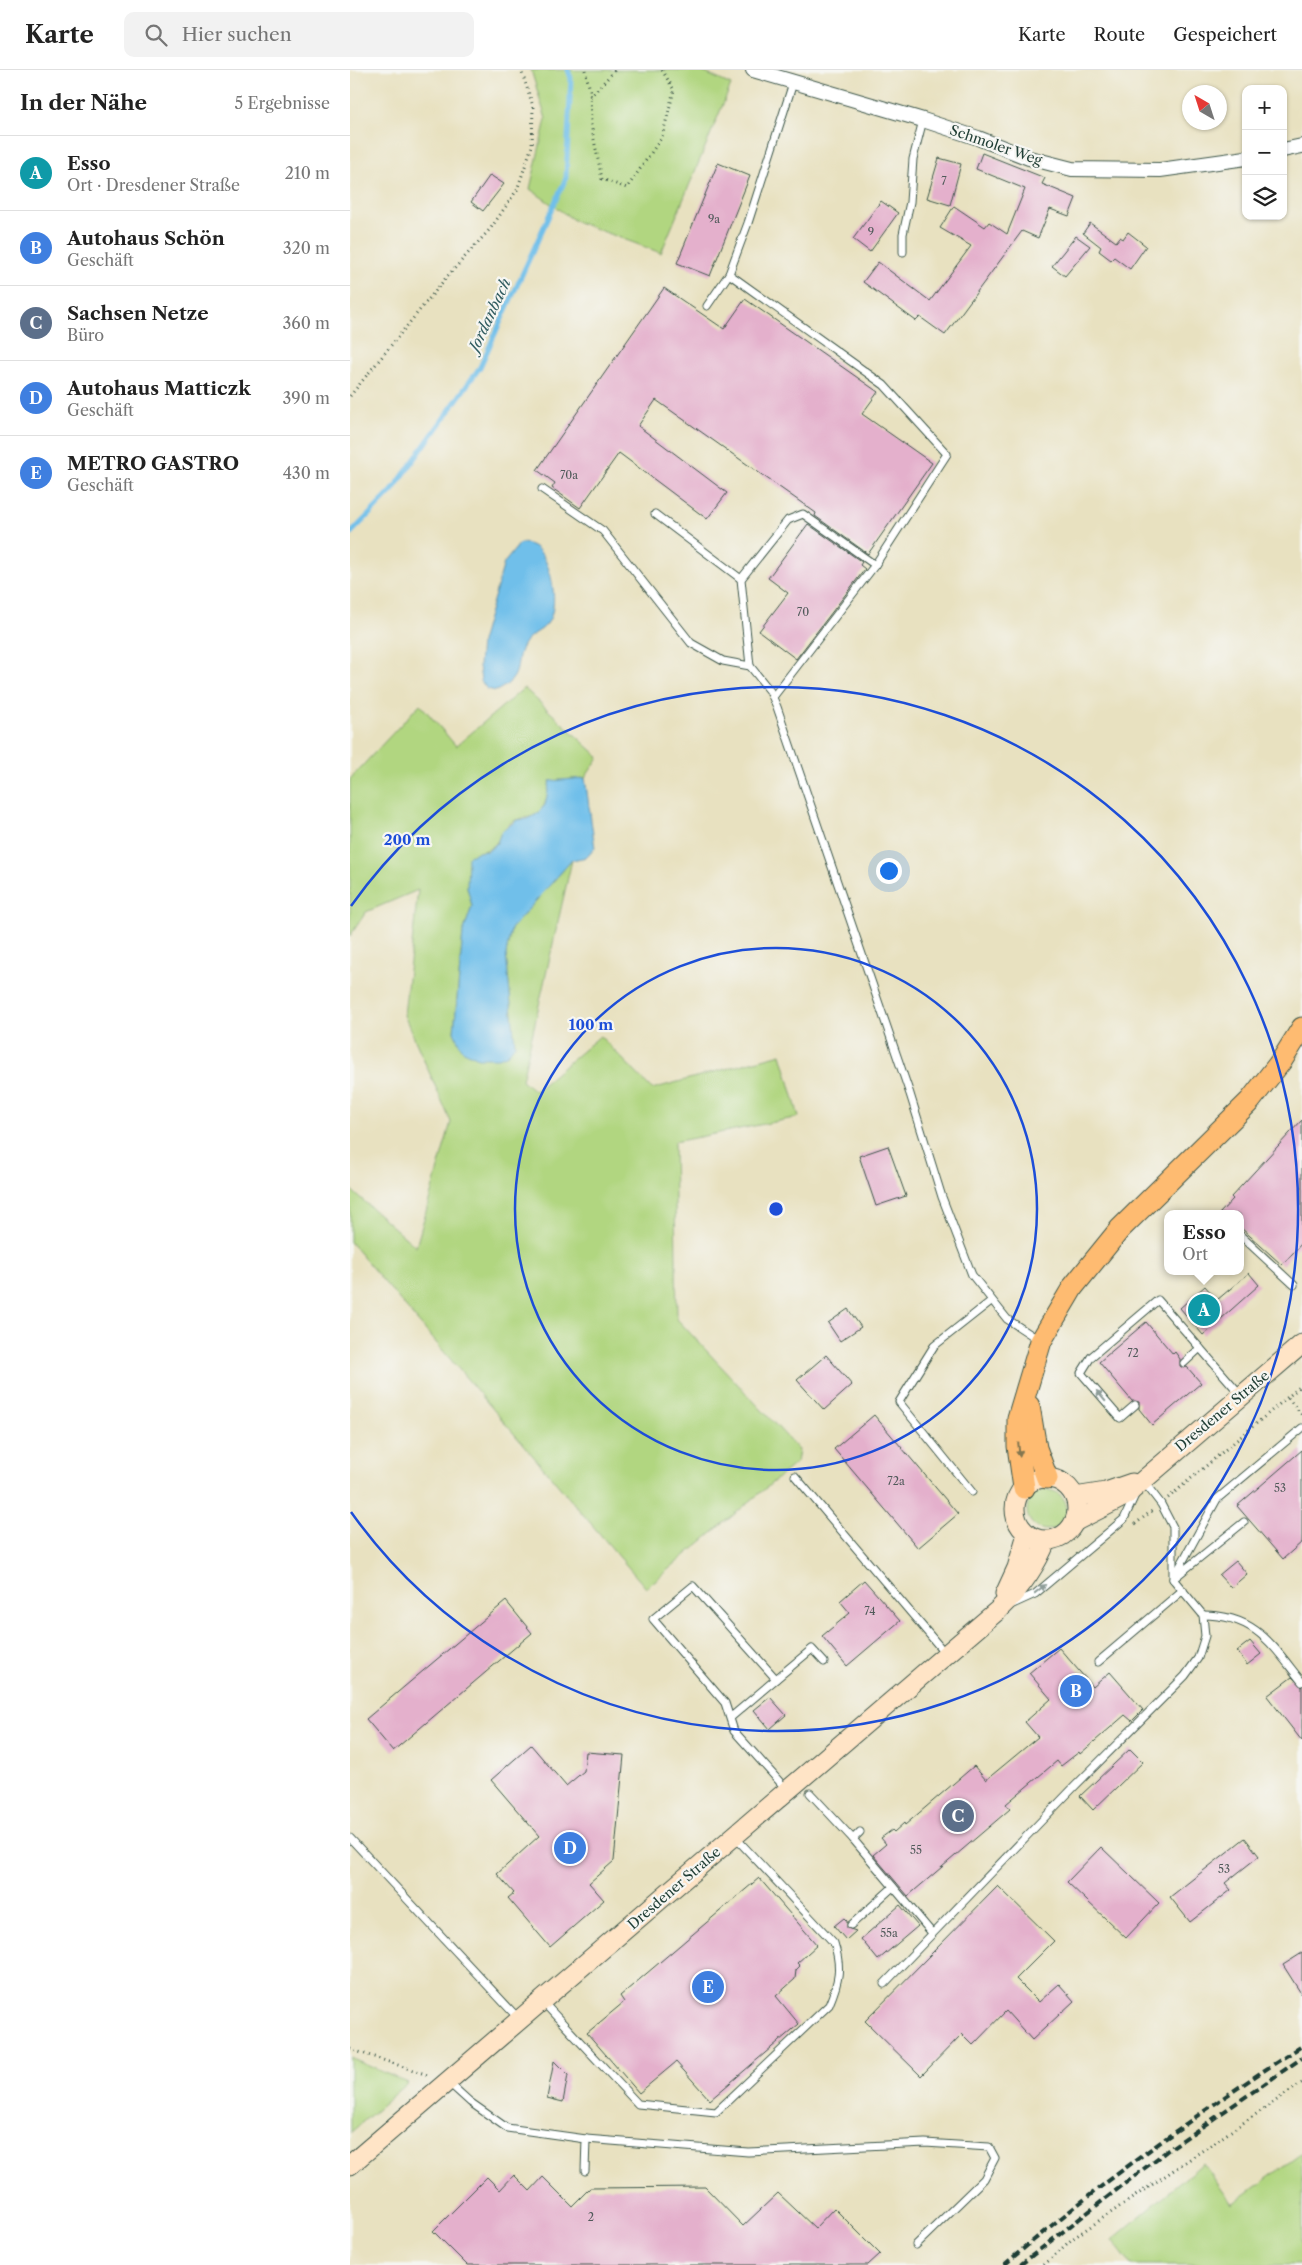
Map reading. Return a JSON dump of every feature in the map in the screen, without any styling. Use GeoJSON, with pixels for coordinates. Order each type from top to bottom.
{"type":"FeatureCollection","features":[{"type":"Feature","properties":{"kind":"main road"},"geometry":{"type":"LineString","coordinates":[[1024,1488],[1018,1446],[1018,1418],[1041,1341],[1073,1287],[1120,1229],[1250,1100],[1282,1060],[1302,1028]]}},
{"type":"Feature","properties":{"kind":"main road","name":"Dresdener Straße"},"geometry":{"type":"LineString","coordinates":[[350,2165],[997,1611],[1019,1590],[1038,1562],[1046,1541],[1065,1535],[1076,1521],[1125,1496],[1142,1479],[1302,1344]]}},
{"type":"Feature","properties":{"kind":"main road"},"geometry":{"type":"LineString","coordinates":[[1027,1386],[1036,1448],[1047,1478]]}},
{"type":"Feature","properties":{"kind":"main road"},"geometry":{"type":"LineString","coordinates":[[1046,1541],[1035,1539],[1027,1534],[1018,1524],[1015,1510],[1017,1498],[1024,1488],[1035,1480],[1047,1478],[1065,1484],[1075,1497],[1078,1509],[1076,1521]]}},
{"type":"Feature","properties":{"kind":"main road","name":"Dresdener Straße"},"geometry":{"type":"LineString","coordinates":[[1075,1497],[1106,1492],[1142,1479]]}},
{"type":"Feature","properties":{"kind":"main road","name":"Dresdener Straße"},"geometry":{"type":"LineString","coordinates":[[997,1611],[1017,1568],[1027,1534]]}},
{"type":"Feature","properties":{"kind":"street","name":"Schmoler Weg"},"geometry":{"type":"LineString","coordinates":[[753,70],[923,120],[1030,158],[1072,169],[1160,170],[1242,159]]}},
{"type":"Feature","properties":{"kind":"street"},"geometry":{"type":"LineString","coordinates":[[1287,149],[1302,146]]}},
{"type":"Feature","properties":{"kind":"lane"},"geometry":{"type":"LineString","coordinates":[[707,306],[729,274],[748,223],[794,83]]}},
{"type":"Feature","properties":{"kind":"lane"},"geometry":{"type":"LineString","coordinates":[[903,252],[903,234],[910,202],[913,159],[923,120]]}},
{"type":"Feature","properties":{"kind":"lane"},"geometry":{"type":"LineString","coordinates":[[729,274],[884,385],[947,454],[875,565],[773,697]]}},
{"type":"Feature","properties":{"kind":"lane"},"geometry":{"type":"LineString","coordinates":[[542,489],[603,531],[691,642],[723,661],[750,666]]}},
{"type":"Feature","properties":{"kind":"lane"},"geometry":{"type":"LineString","coordinates":[[655,514],[741,579]]}},
{"type":"Feature","properties":{"kind":"lane"},"geometry":{"type":"LineString","coordinates":[[875,565],[803,514],[788,520],[741,579],[750,666],[773,697],[910,1094],[942,1197],[972,1276],[1007,1319],[1041,1341]]}},
{"type":"Feature","properties":{"kind":"lane"},"geometry":{"type":"LineString","coordinates":[[1244,1239],[1294,1285]]}},
{"type":"Feature","properties":{"kind":"lane"},"geometry":{"type":"LineString","coordinates":[[1135,1405],[1120,1418],[1081,1373],[1091,1357],[1158,1300],[1241,1395]]}},
{"type":"Feature","properties":{"kind":"lane"},"geometry":{"type":"LineString","coordinates":[[972,1492],[900,1402],[934,1346],[992,1301]]}},
{"type":"Feature","properties":{"kind":"lane"},"geometry":{"type":"LineString","coordinates":[[1184,1363],[1200,1348]]}},
{"type":"Feature","properties":{"kind":"lane"},"geometry":{"type":"LineString","coordinates":[[1173,1579],[1217,1499],[1302,1428]]}},
{"type":"Feature","properties":{"kind":"lane"},"geometry":{"type":"LineString","coordinates":[[795,1476],[947,1654]]}},
{"type":"Feature","properties":{"kind":"lane"},"geometry":{"type":"LineString","coordinates":[[884,1984],[1185,1676],[1198,1658],[1205,1636],[1203,1615],[1173,1579],[1173,1527],[1161,1504],[1142,1479],[1124,1519],[1035,1594],[997,1611]]}},
{"type":"Feature","properties":{"kind":"lane"},"geometry":{"type":"LineString","coordinates":[[1173,1579],[1244,1522]]}},
{"type":"Feature","properties":{"kind":"lane"},"geometry":{"type":"LineString","coordinates":[[776,1679],[693,1586],[653,1618],[725,1703],[734,1731],[787,1791]]}},
{"type":"Feature","properties":{"kind":"lane"},"geometry":{"type":"LineString","coordinates":[[1098,1662],[1183,1590]]}},
{"type":"Feature","properties":{"kind":"lane"},"geometry":{"type":"LineString","coordinates":[[1203,1615],[1230,1617],[1261,1633],[1302,1682]]}},
{"type":"Feature","properties":{"kind":"lane"},"geometry":{"type":"LineString","coordinates":[[730,1718],[812,1649],[824,1662]]}},
{"type":"Feature","properties":{"kind":"lane"},"geometry":{"type":"LineString","coordinates":[[810,1793],[853,1839],[932,1933]]}},
{"type":"Feature","properties":{"kind":"lane"},"geometry":{"type":"LineString","coordinates":[[853,1839],[860,1832]]}},
{"type":"Feature","properties":{"kind":"lane"},"geometry":{"type":"LineString","coordinates":[[542,2001],[638,2104],[716,2112],[828,2006],[837,1985],[840,1961],[834,1943],[734,1836]]}},
{"type":"Feature","properties":{"kind":"lane"},"geometry":{"type":"LineString","coordinates":[[350,1838],[520,2020]]}},
{"type":"Feature","properties":{"kind":"lane"},"geometry":{"type":"LineString","coordinates":[[851,1925],[893,1887]]}},
{"type":"Feature","properties":{"kind":"lane"},"geometry":{"type":"LineString","coordinates":[[448,2082],[470,2102],[507,2128],[586,2139],[748,2152],[925,2143],[989,2147],[995,2158],[984,2179],[916,2245]]}},
{"type":"Feature","properties":{"kind":"lane"},"geometry":{"type":"LineString","coordinates":[[585,2172],[586,2139]]}},
{"type":"Feature","properties":{"kind":"path"},"geometry":{"type":"LineString","coordinates":[[350,396],[445,279],[490,228],[517,190],[532,146],[533,106],[521,70]]}},
{"type":"Feature","properties":{"kind":"path"},"geometry":{"type":"LineString","coordinates":[[585,70],[590,98],[591,125],[602,179],[627,188],[662,137],[674,90],[662,70]]}},
{"type":"Feature","properties":{"kind":"path"},"geometry":{"type":"LineString","coordinates":[[590,98],[615,70]]}},
{"type":"Feature","properties":{"kind":"path"},"geometry":{"type":"LineString","coordinates":[[1288,1398],[1302,1415]]}},
{"type":"Feature","properties":{"kind":"path"},"geometry":{"type":"LineString","coordinates":[[350,2049],[448,2082]]}},
{"type":"Feature","properties":{"kind":"path"},"geometry":{"type":"LineString","coordinates":[[1044,2265],[1072,2239],[1302,2083]]}},
{"type":"Feature","properties":{"kind":"green space"},"geometry":{"type":"Polygon","coordinates":[[[531,70],[699,70],[731,85],[661,253],[575,221],[530,189],[546,119],[531,70]]]}},
{"type":"Feature","properties":{"kind":"green space"},"geometry":{"type":"Polygon","coordinates":[[[524,688],[599,757],[585,778],[550,781],[546,801],[540,811],[533,816],[516,820],[509,824],[492,847],[477,852],[467,887],[472,906],[463,933],[454,1032],[515,1045],[506,954],[511,929],[572,860],[522,1080],[535,1091],[600,1036],[652,1089],[781,1054],[799,1117],[674,1142],[677,1319],[799,1450],[797,1462],[646,1588],[350,1242],[350,1189],[416,1247],[451,1122],[404,1015],[418,890],[366,912],[350,936],[350,779],[420,704],[456,746],[524,688]]]}},
{"type":"Feature","properties":{"kind":"green space"},"geometry":{"type":"Polygon","coordinates":[[[1051,1490],[1058,1493],[1064,1499],[1067,1510],[1066,1518],[1058,1527],[1051,1530],[1043,1530],[1036,1527],[1028,1518],[1027,1506],[1030,1499],[1039,1491],[1051,1490]]]}},
{"type":"Feature","properties":{"kind":"green space"},"geometry":{"type":"Polygon","coordinates":[[[350,2058],[408,2083],[350,2133],[350,2058]]]}},
{"type":"Feature","properties":{"kind":"green space"},"geometry":{"type":"Polygon","coordinates":[[[1302,2153],[1302,2265],[1131,2265],[1112,2240],[1203,2163],[1232,2204],[1302,2153]]]}},
{"type":"Feature","properties":{"kind":"water"},"geometry":{"type":"Polygon","coordinates":[[[520,543],[535,547],[546,562],[554,596],[553,608],[551,618],[546,625],[525,642],[512,680],[496,691],[487,689],[481,681],[479,666],[481,642],[504,563],[520,543]]]}},
{"type":"Feature","properties":{"kind":"water"},"geometry":{"type":"Polygon","coordinates":[[[585,778],[595,848],[587,857],[572,860],[511,929],[506,954],[515,1045],[508,1054],[499,1058],[478,1058],[462,1050],[454,1032],[463,933],[472,906],[467,887],[468,857],[477,852],[488,851],[497,843],[501,832],[517,820],[527,819],[537,814],[545,805],[550,781],[585,778]]]}},
{"type":"Feature","properties":{"kind":"building"},"geometry":{"type":"Polygon","coordinates":[[[982,153],[1045,178],[1042,184],[1076,198],[1069,216],[1050,209],[1038,238],[1022,231],[945,335],[920,317],[916,321],[863,282],[878,262],[930,301],[971,246],[940,228],[954,206],[985,227],[989,222],[1007,234],[1025,189],[976,169],[982,153]]]}},
{"type":"Feature","properties":{"kind":"building"},"geometry":{"type":"Polygon","coordinates":[[[939,158],[961,164],[950,205],[927,198],[939,158]]]}},
{"type":"Feature","properties":{"kind":"building"},"geometry":{"type":"Polygon","coordinates":[[[718,163],[750,176],[710,276],[677,263],[718,163]]]}},
{"type":"Feature","properties":{"kind":"building"},"geometry":{"type":"Polygon","coordinates":[[[490,175],[504,184],[483,211],[471,202],[490,175]]]}},
{"type":"Feature","properties":{"kind":"building"},"geometry":{"type":"Polygon","coordinates":[[[881,201],[898,213],[870,252],[853,239],[881,201]]]}},
{"type":"Feature","properties":{"kind":"building"},"geometry":{"type":"Polygon","coordinates":[[[1090,223],[1116,242],[1120,237],[1123,239],[1128,232],[1146,246],[1130,269],[1114,257],[1111,260],[1099,251],[1101,247],[1083,233],[1090,223]]]}},
{"type":"Feature","properties":{"kind":"building"},"geometry":{"type":"Polygon","coordinates":[[[1076,236],[1090,246],[1065,276],[1052,266],[1076,236]]]}},
{"type":"Feature","properties":{"kind":"building"},"geometry":{"type":"Polygon","coordinates":[[[664,288],[724,329],[745,299],[878,392],[862,414],[932,463],[868,554],[815,516],[816,513],[656,400],[638,426],[727,493],[707,519],[619,453],[580,508],[552,488],[555,483],[537,470],[664,288]]]}},
{"type":"Feature","properties":{"kind":"building"},"geometry":{"type":"Polygon","coordinates":[[[808,524],[862,562],[860,565],[865,569],[796,659],[759,631],[788,593],[768,578],[808,524]]]}},
{"type":"Feature","properties":{"kind":"building"},"geometry":{"type":"Polygon","coordinates":[[[1302,1120],[1302,1243],[1282,1265],[1244,1231],[1244,1210],[1223,1210],[1233,1199],[1231,1197],[1302,1120]]]}},
{"type":"Feature","properties":{"kind":"building"},"geometry":{"type":"Polygon","coordinates":[[[888,1146],[906,1196],[876,1206],[859,1156],[888,1146]]]}},
{"type":"Feature","properties":{"kind":"building"},"geometry":{"type":"Polygon","coordinates":[[[1249,1273],[1259,1285],[1203,1335],[1180,1308],[1205,1286],[1217,1300],[1249,1273]]]}},
{"type":"Feature","properties":{"kind":"building"},"geometry":{"type":"Polygon","coordinates":[[[848,1309],[861,1327],[840,1341],[828,1323],[848,1309]]]}},
{"type":"Feature","properties":{"kind":"building"},"geometry":{"type":"Polygon","coordinates":[[[1146,1322],[1173,1354],[1175,1352],[1180,1359],[1180,1366],[1183,1368],[1187,1367],[1201,1383],[1152,1425],[1139,1409],[1139,1402],[1132,1401],[1099,1362],[1146,1322]]]}},
{"type":"Feature","properties":{"kind":"building"},"geometry":{"type":"Polygon","coordinates":[[[826,1355],[852,1385],[824,1410],[797,1380],[826,1355]]]}},
{"type":"Feature","properties":{"kind":"building"},"geometry":{"type":"Polygon","coordinates":[[[874,1415],[958,1514],[918,1548],[834,1449],[874,1415]]]}},
{"type":"Feature","properties":{"kind":"building"},"geometry":{"type":"Polygon","coordinates":[[[1302,1450],[1302,1542],[1283,1559],[1237,1506],[1302,1450]]]}},
{"type":"Feature","properties":{"kind":"building"},"geometry":{"type":"Polygon","coordinates":[[[1236,1561],[1247,1574],[1231,1588],[1219,1575],[1236,1561]]]}},
{"type":"Feature","properties":{"kind":"building"},"geometry":{"type":"Polygon","coordinates":[[[864,1580],[900,1621],[847,1666],[822,1636],[850,1613],[840,1601],[864,1580]]]}},
{"type":"Feature","properties":{"kind":"building"},"geometry":{"type":"Polygon","coordinates":[[[506,1601],[532,1633],[393,1751],[366,1719],[506,1601]]]}},
{"type":"Feature","properties":{"kind":"building"},"geometry":{"type":"Polygon","coordinates":[[[1250,1641],[1261,1654],[1247,1665],[1237,1651],[1250,1641]]]}},
{"type":"Feature","properties":{"kind":"building"},"geometry":{"type":"Polygon","coordinates":[[[1059,1648],[1093,1687],[1110,1672],[1143,1710],[1132,1721],[1125,1715],[1080,1754],[1079,1752],[1061,1766],[1057,1761],[1006,1804],[1010,1809],[908,1896],[873,1855],[886,1844],[881,1838],[892,1830],[894,1832],[904,1823],[905,1825],[974,1766],[986,1780],[1038,1737],[1025,1722],[1051,1699],[1029,1673],[1059,1648]]]}},
{"type":"Feature","properties":{"kind":"building"},"geometry":{"type":"Polygon","coordinates":[[[1292,1677],[1302,1687],[1302,1741],[1267,1696],[1292,1677]]]}},
{"type":"Feature","properties":{"kind":"building"},"geometry":{"type":"Polygon","coordinates":[[[770,1697],[786,1715],[770,1729],[754,1710],[770,1697]]]}},
{"type":"Feature","properties":{"kind":"building"},"geometry":{"type":"Polygon","coordinates":[[[531,1745],[566,1786],[584,1771],[586,1752],[624,1755],[614,1861],[589,1883],[604,1900],[550,1947],[508,1898],[514,1893],[497,1874],[539,1836],[491,1780],[531,1745]]]}},
{"type":"Feature","properties":{"kind":"building"},"geometry":{"type":"Polygon","coordinates":[[[1130,1749],[1143,1762],[1093,1810],[1080,1796],[1130,1749]]]}},
{"type":"Feature","properties":{"kind":"building"},"geometry":{"type":"Polygon","coordinates":[[[1245,1838],[1259,1856],[1225,1883],[1231,1890],[1190,1922],[1170,1897],[1245,1838]]]}},
{"type":"Feature","properties":{"kind":"building"},"geometry":{"type":"Polygon","coordinates":[[[1101,1847],[1159,1903],[1126,1938],[1067,1882],[1101,1847]]]}},
{"type":"Feature","properties":{"kind":"building"},"geometry":{"type":"Polygon","coordinates":[[[759,1878],[817,1945],[797,1963],[800,1966],[796,1970],[795,1979],[776,1996],[799,2024],[710,2100],[676,2062],[639,2093],[587,2033],[624,2002],[620,1996],[759,1878]]]}},
{"type":"Feature","properties":{"kind":"building"},"geometry":{"type":"Polygon","coordinates":[[[998,1886],[1054,1941],[1016,1979],[1039,2002],[1059,1984],[1074,2001],[1032,2040],[1006,2011],[973,2045],[962,2034],[921,2076],[865,2021],[998,1886]]]}},
{"type":"Feature","properties":{"kind":"building"},"geometry":{"type":"Polygon","coordinates":[[[900,1905],[918,1926],[878,1960],[861,1939],[900,1905]]]}},
{"type":"Feature","properties":{"kind":"building"},"geometry":{"type":"Polygon","coordinates":[[[844,1918],[847,1921],[847,1928],[856,1931],[846,1940],[834,1926],[844,1918]]]}},
{"type":"Feature","properties":{"kind":"building"},"geometry":{"type":"Polygon","coordinates":[[[1302,1953],[1302,1995],[1283,1965],[1302,1953]]]}},
{"type":"Feature","properties":{"kind":"building"},"geometry":{"type":"Polygon","coordinates":[[[554,2061],[568,2075],[563,2102],[547,2098],[554,2061]]]}},
{"type":"Feature","properties":{"kind":"building"},"geometry":{"type":"Polygon","coordinates":[[[514,2175],[530,2191],[543,2177],[572,2206],[590,2188],[705,2187],[743,2226],[778,2193],[815,2228],[834,2208],[880,2254],[868,2265],[467,2265],[433,2231],[487,2177],[500,2190],[514,2175]]]}},
{"type":"Feature","properties":{"kind":"waterway","name":"Jordanbach"},"geometry":{"type":"LineString","coordinates":[[350,534],[392,491],[480,367],[566,178],[571,78],[568,70]]}},
{"type":"Feature","properties":{"kind":"railway"},"geometry":{"type":"LineString","coordinates":[[1004,2265],[1112,2178],[1187,2123],[1302,2046]]}},
{"type":"Feature","properties":{"kind":"railway"},"geometry":{"type":"LineString","coordinates":[[1020,2265],[1168,2150],[1302,2058]]}},
{"type":"Feature","properties":{"kind":"place","name":"Esso"},"geometry":{"type":"Point","coordinates":[1204,1310]}},
{"type":"Feature","properties":{"kind":"place","name":"Autohaus Schön"},"geometry":{"type":"Point","coordinates":[1076,1691]}},
{"type":"Feature","properties":{"kind":"place","name":"Sachsen Netze"},"geometry":{"type":"Point","coordinates":[958,1816]}},
{"type":"Feature","properties":{"kind":"place","name":"Autohaus Matticzk"},"geometry":{"type":"Point","coordinates":[570,1848]}},
{"type":"Feature","properties":{"kind":"place","name":"METRO GASTRO"},"geometry":{"type":"Point","coordinates":[708,1987]}}]}
